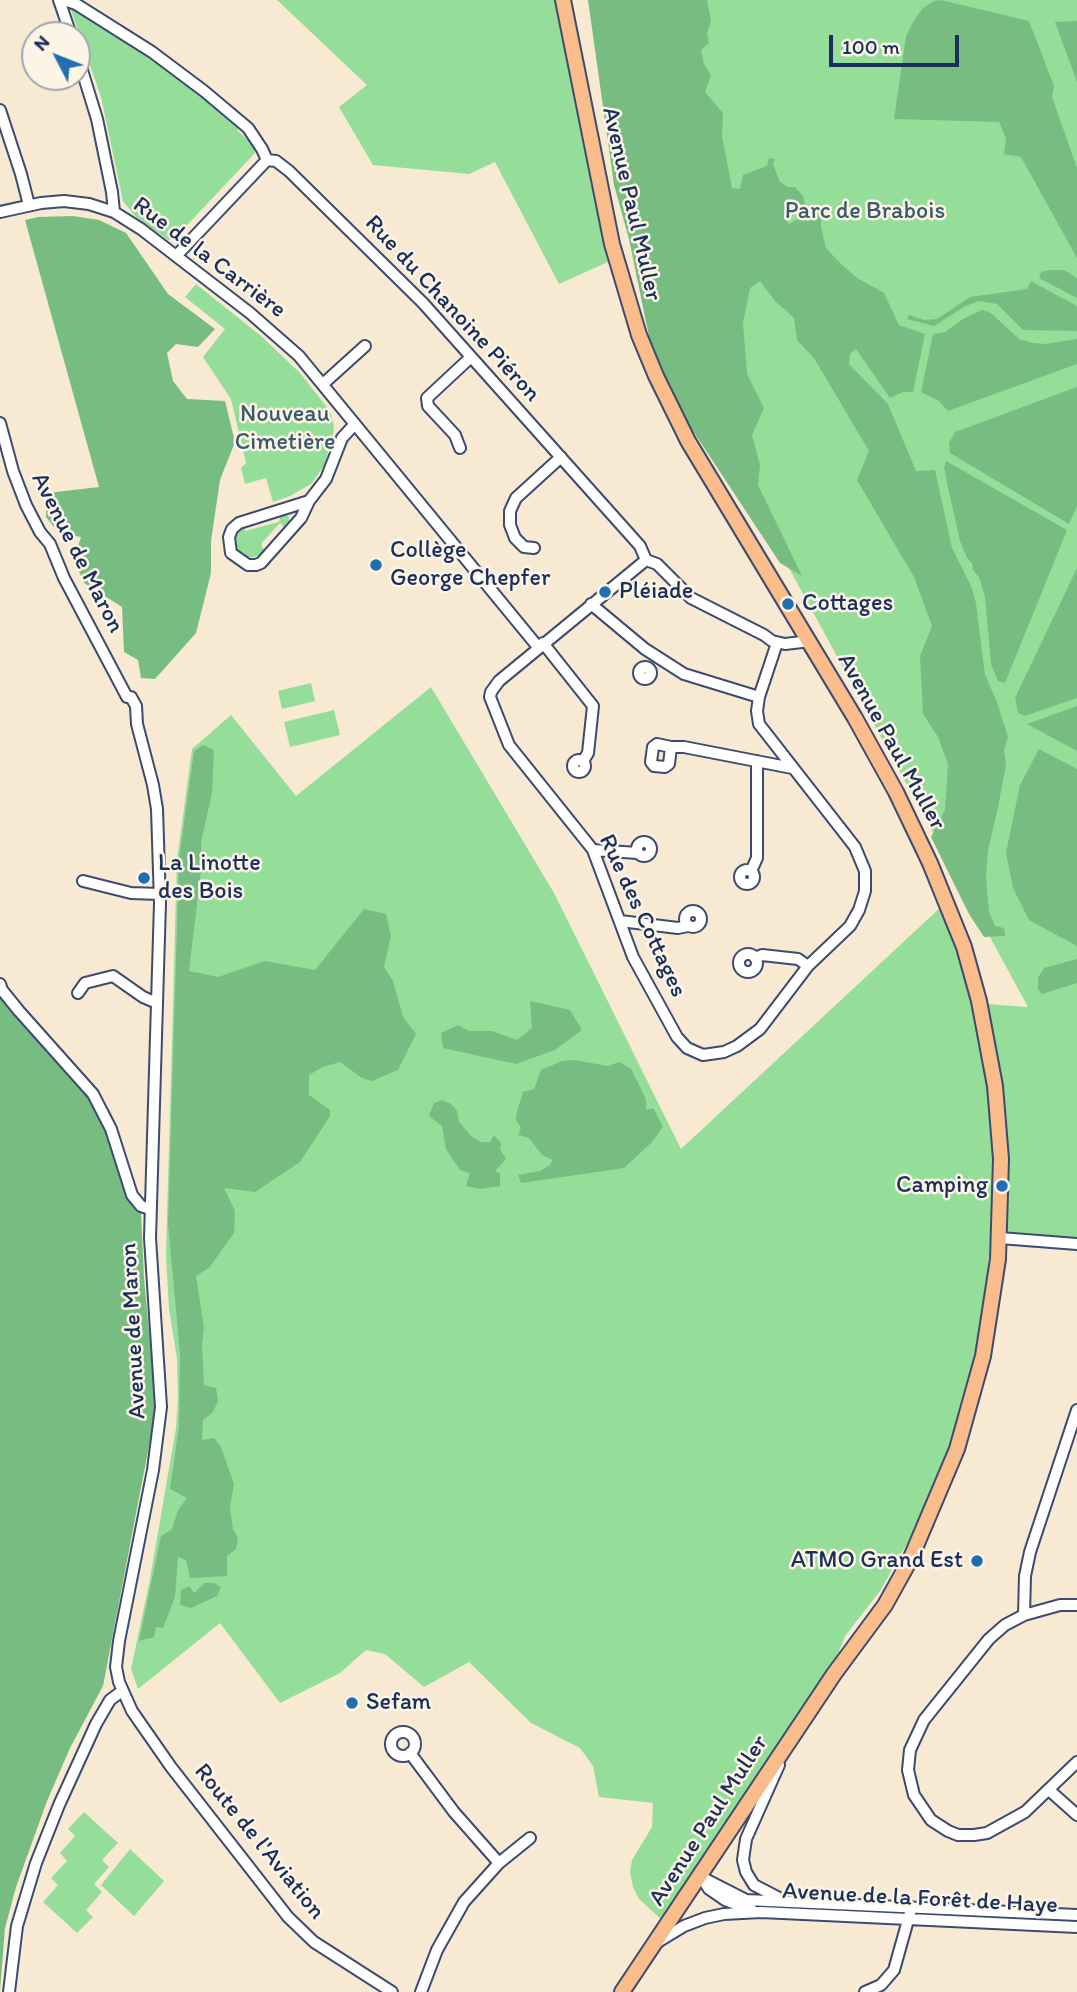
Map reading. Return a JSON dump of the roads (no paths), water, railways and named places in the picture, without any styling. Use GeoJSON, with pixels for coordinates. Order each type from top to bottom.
{"type":"FeatureCollection","features":[{"type":"Feature","properties":{"kind":"main road","name":"Avenue Paul Muller"},"geometry":{"type":"LineString","coordinates":[[563,0],[612,244],[639,335],[688,441],[810,641],[896,792],[930,863],[964,947],[984,1023],[995,1086],[1001,1158],[1000,1238],[991,1318],[974,1393],[953,1460],[919,1538],[834,1674],[622,1992]]}},
{"type":"Feature","properties":{"kind":"street"},"geometry":{"type":"LineString","coordinates":[[59,1],[66,21]]}},
{"type":"Feature","properties":{"kind":"street","name":"Rue du Chanoine Piéron"},"geometry":{"type":"LineString","coordinates":[[59,1],[76,4],[152,52],[248,128],[267,160],[276,161],[289,171],[409,288],[640,546],[646,560],[657,564],[691,598],[777,643]]}},
{"type":"Feature","properties":{"kind":"street"},"geometry":{"type":"LineString","coordinates":[[88,91],[97,119],[114,212]]}},
{"type":"Feature","properties":{"kind":"street"},"geometry":{"type":"LineString","coordinates":[[0,110],[22,174],[29,205]]}},
{"type":"Feature","properties":{"kind":"street"},"geometry":{"type":"LineString","coordinates":[[177,255],[267,160]]}},
{"type":"Feature","properties":{"kind":"street","name":"Rue de la Carrière"},"geometry":{"type":"LineString","coordinates":[[0,212],[53,201],[76,202],[114,212],[177,255],[283,340],[593,706],[588,753],[583,761]]}},
{"type":"Feature","properties":{"kind":"street"},"geometry":{"type":"LineString","coordinates":[[323,384],[365,346]]}},
{"type":"Feature","properties":{"kind":"street"},"geometry":{"type":"LineString","coordinates":[[460,447],[454,435],[428,406],[427,398],[471,357]]}},
{"type":"Feature","properties":{"kind":"street","name":"Avenue de Maron"},"geometry":{"type":"LineString","coordinates":[[0,423],[13,471],[26,505],[40,532],[50,544],[72,594],[127,697],[124,701],[136,724],[156,798],[160,894],[150,1209],[151,1266],[161,1372],[161,1408],[151,1482],[117,1656],[117,1675],[122,1691]]}},
{"type":"Feature","properties":{"kind":"street"},"geometry":{"type":"LineString","coordinates":[[309,501],[239,523],[229,537],[231,553],[248,565],[261,563],[301,518],[309,501],[326,479],[345,433],[355,424]]}},
{"type":"Feature","properties":{"kind":"street"},"geometry":{"type":"LineString","coordinates":[[534,548],[524,547],[515,538],[510,525],[510,511],[516,498],[561,457]]}},
{"type":"Feature","properties":{"kind":"street","name":"Rue des Cottages"},"geometry":{"type":"LineString","coordinates":[[646,560],[499,681],[491,692],[491,703],[509,745],[593,850],[638,966],[677,1037],[687,1048],[703,1055],[724,1052],[748,1039],[764,1024],[808,966],[843,933],[855,918],[863,901],[866,880],[859,855],[846,834],[762,729],[757,712],[759,697],[777,643]]}},
{"type":"Feature","properties":{"kind":"street"},"geometry":{"type":"LineString","coordinates":[[591,604],[651,654],[692,677],[759,697]]}},
{"type":"Feature","properties":{"kind":"street"},"geometry":{"type":"LineString","coordinates":[[777,643],[810,641]]}},
{"type":"Feature","properties":{"kind":"street"},"geometry":{"type":"LineString","coordinates":[[646,667],[651,654]]}},
{"type":"Feature","properties":{"kind":"street"},"geometry":{"type":"LineString","coordinates":[[671,747],[684,747],[792,768]]}},
{"type":"Feature","properties":{"kind":"street"},"geometry":{"type":"LineString","coordinates":[[751,871],[757,858],[752,761]]}},
{"type":"Feature","properties":{"kind":"street"},"geometry":{"type":"LineString","coordinates":[[593,850],[638,853]]}},
{"type":"Feature","properties":{"kind":"street"},"geometry":{"type":"LineString","coordinates":[[83,881],[131,893],[160,894]]}},
{"type":"Feature","properties":{"kind":"street"},"geometry":{"type":"LineString","coordinates":[[620,921],[678,928],[688,926]]}},
{"type":"Feature","properties":{"kind":"street"},"geometry":{"type":"LineString","coordinates":[[755,958],[762,955],[798,959],[808,966]]}},
{"type":"Feature","properties":{"kind":"street"},"geometry":{"type":"LineString","coordinates":[[78,993],[85,983],[113,976],[143,998],[157,1003]]}},
{"type":"Feature","properties":{"kind":"street"},"geometry":{"type":"LineString","coordinates":[[0,984],[19,1011],[93,1094],[111,1129],[132,1195],[141,1206],[150,1209]]}},
{"type":"Feature","properties":{"kind":"street"},"geometry":{"type":"LineString","coordinates":[[1000,1238],[1077,1244]]}},
{"type":"Feature","properties":{"kind":"street"},"geometry":{"type":"LineString","coordinates":[[1024,1615],[1025,1576],[1030,1552],[1077,1410]]}},
{"type":"Feature","properties":{"kind":"street"},"geometry":{"type":"LineString","coordinates":[[1077,1605],[1060,1605],[1024,1615],[989,1639],[924,1720],[910,1750],[909,1779],[919,1804],[931,1819],[948,1831],[966,1836],[987,1833],[1025,1812],[1077,1762]]}},
{"type":"Feature","properties":{"kind":"street"},"geometry":{"type":"LineString","coordinates":[[9,1992],[18,1926],[36,1863],[96,1724],[110,1700],[122,1691]]}},
{"type":"Feature","properties":{"kind":"street","name":"Route de l'Aviation"},"geometry":{"type":"LineString","coordinates":[[122,1691],[132,1712],[171,1767],[288,1917],[314,1942],[393,1992]]}},
{"type":"Feature","properties":{"kind":"street","name":"Avenue de la Forêt de Haye"},"geometry":{"type":"LineString","coordinates":[[785,1900],[754,1885],[746,1872],[743,1851],[791,1737]]}},
{"type":"Feature","properties":{"kind":"street"},"geometry":{"type":"LineString","coordinates":[[410,1753],[454,1812],[499,1863]]}},
{"type":"Feature","properties":{"kind":"street"},"geometry":{"type":"LineString","coordinates":[[1049,1790],[1077,1815]]}},
{"type":"Feature","properties":{"kind":"street"},"geometry":{"type":"LineString","coordinates":[[421,1992],[449,1926],[474,1889],[499,1863],[530,1838]]}},
{"type":"Feature","properties":{"kind":"street","name":"Avenue de la Forêt de Haye"},"geometry":{"type":"LineString","coordinates":[[701,1877],[746,1900],[1077,1914]]}},
{"type":"Feature","properties":{"kind":"street","name":"Avenue de la Forêt de Haye"},"geometry":{"type":"LineString","coordinates":[[701,1877],[709,1889],[725,1900],[761,1912]]}},
{"type":"Feature","properties":{"kind":"street"},"geometry":{"type":"LineString","coordinates":[[865,1992],[881,1985],[894,1970],[911,1907]]}},
{"type":"Feature","properties":{"kind":"street","name":"Avenue de la Forêt de Haye"},"geometry":{"type":"LineString","coordinates":[[656,1943],[684,1926],[705,1918],[761,1912],[1077,1927]]}},
{"type":"Feature","properties":{"kind":"place","name":"Collège George Chepfer"},"geometry":{"type":"Point","coordinates":[376,565]}},
{"type":"Feature","properties":{"kind":"place","name":"Pléiade"},"geometry":{"type":"Point","coordinates":[605,592]}},
{"type":"Feature","properties":{"kind":"place","name":"Cottages"},"geometry":{"type":"Point","coordinates":[788,604]}},
{"type":"Feature","properties":{"kind":"place","name":"La Linotte des Bois"},"geometry":{"type":"Point","coordinates":[144,878]}},
{"type":"Feature","properties":{"kind":"place","name":"Camping"},"geometry":{"type":"Point","coordinates":[1002,1186]}},
{"type":"Feature","properties":{"kind":"place","name":"ATMO Grand Est"},"geometry":{"type":"Point","coordinates":[977,1561]}},
{"type":"Feature","properties":{"kind":"place","name":"Sefam"},"geometry":{"type":"Point","coordinates":[352,1703]}},
{"type":"Feature","properties":{"kind":"park label","name":"Parc de Brabois"},"geometry":{"type":"Point","coordinates":[865,212]}},
{"type":"Feature","properties":{"kind":"park label","name":"Nouveau Cimetière"},"geometry":{"type":"Point","coordinates":[285,429]}}]}
